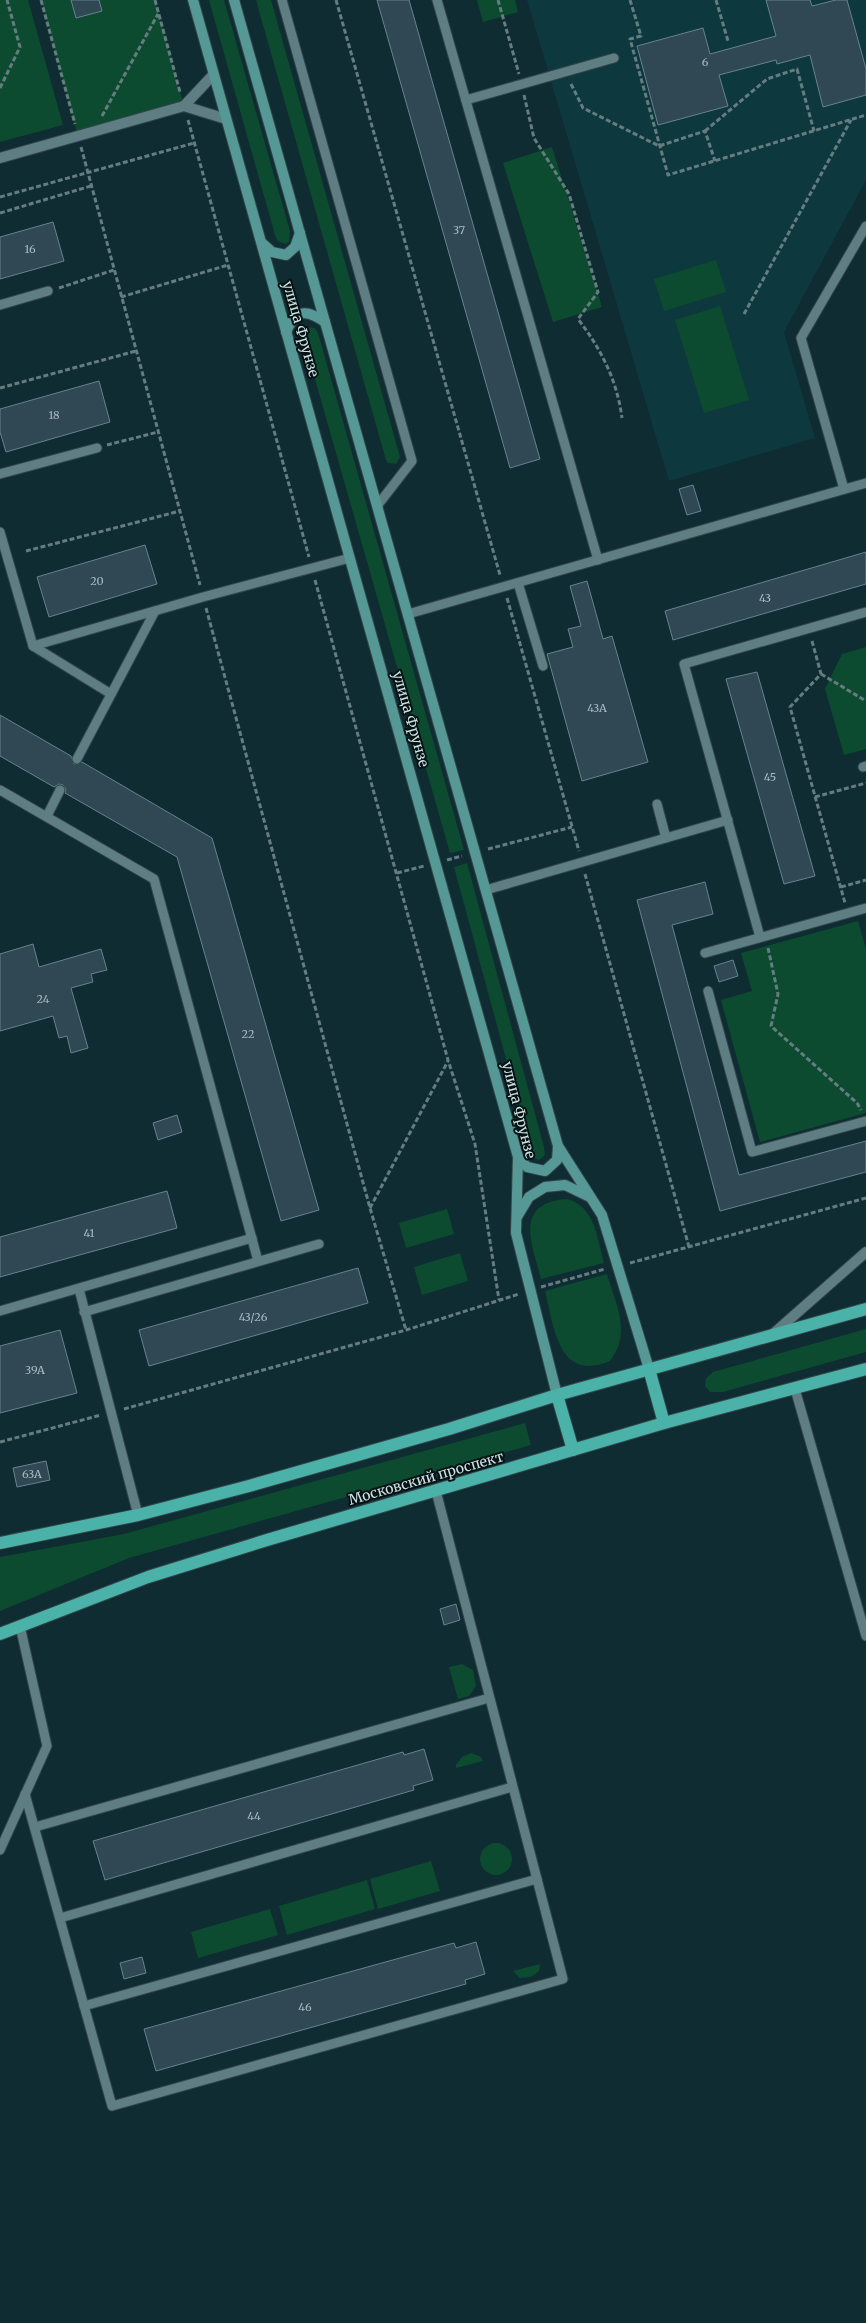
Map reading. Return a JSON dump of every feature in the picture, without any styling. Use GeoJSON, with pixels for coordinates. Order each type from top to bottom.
{"type":"FeatureCollection","features":[{"type":"Feature","properties":{"kind":"main road","name":"улица Фрунзе"},"geometry":{"type":"LineString","coordinates":[[192,0],[518,1157],[516,1233],[557,1395],[573,1450]]}},
{"type":"Feature","properties":{"kind":"main road","name":"улица Фрунзе"},"geometry":{"type":"LineString","coordinates":[[234,0],[558,1146],[602,1215],[664,1424]]}},
{"type":"Feature","properties":{"kind":"main road"},"geometry":{"type":"LineString","coordinates":[[261,243],[272,252],[286,255],[296,247],[300,232]]}},
{"type":"Feature","properties":{"kind":"main road"},"geometry":{"type":"LineString","coordinates":[[286,332],[291,320],[301,313],[314,314],[325,322]]}},
{"type":"Feature","properties":{"kind":"main road"},"geometry":{"type":"LineString","coordinates":[[518,1157],[527,1167],[545,1171],[557,1160],[558,1146]]}},
{"type":"Feature","properties":{"kind":"main road"},"geometry":{"type":"LineString","coordinates":[[516,1218],[529,1197],[545,1187],[565,1185],[591,1198]]}},
{"type":"Feature","properties":{"kind":"main road"},"geometry":{"type":"LineString","coordinates":[[0,1542],[138,1515],[449,1429],[557,1395],[866,1309]]}},
{"type":"Feature","properties":{"kind":"main road","name":"Московский проспект"},"geometry":{"type":"LineString","coordinates":[[0,1634],[148,1577],[573,1450],[866,1370]]}},
{"type":"Feature","properties":{"kind":"street"},"geometry":{"type":"LineString","coordinates":[[0,158],[184,106],[214,75]]}},
{"type":"Feature","properties":{"kind":"street"},"geometry":{"type":"LineString","coordinates":[[184,106],[226,119]]}},
{"type":"Feature","properties":{"kind":"street"},"geometry":{"type":"LineString","coordinates":[[772,1335],[866,1252]]}},
{"type":"Feature","properties":{"kind":"lane"},"geometry":{"type":"LineString","coordinates":[[282,0],[412,461],[377,506]]}},
{"type":"Feature","properties":{"kind":"lane"},"geometry":{"type":"LineString","coordinates":[[437,0],[598,560]]}},
{"type":"Feature","properties":{"kind":"lane"},"geometry":{"type":"LineString","coordinates":[[466,100],[614,58]]}},
{"type":"Feature","properties":{"kind":"lane"},"geometry":{"type":"LineString","coordinates":[[844,489],[802,338],[866,226]]}},
{"type":"Feature","properties":{"kind":"lane"},"geometry":{"type":"LineString","coordinates":[[0,306],[48,291]]}},
{"type":"Feature","properties":{"kind":"lane"},"geometry":{"type":"LineString","coordinates":[[0,474],[97,448]]}},
{"type":"Feature","properties":{"kind":"lane"},"geometry":{"type":"LineString","coordinates":[[408,614],[866,482]]}},
{"type":"Feature","properties":{"kind":"lane"},"geometry":{"type":"LineString","coordinates":[[0,532],[33,646],[111,694]]}},
{"type":"Feature","properties":{"kind":"lane"},"geometry":{"type":"LineString","coordinates":[[33,646],[203,597],[350,558]]}},
{"type":"Feature","properties":{"kind":"lane"},"geometry":{"type":"LineString","coordinates":[[518,583],[543,666]]}},
{"type":"Feature","properties":{"kind":"lane"},"geometry":{"type":"LineString","coordinates":[[76,759],[155,611]]}},
{"type":"Feature","properties":{"kind":"lane"},"geometry":{"type":"LineString","coordinates":[[763,937],[684,664],[866,612]]}},
{"type":"Feature","properties":{"kind":"lane"},"geometry":{"type":"LineString","coordinates":[[0,790],[154,879],[258,1261]]}},
{"type":"Feature","properties":{"kind":"lane"},"geometry":{"type":"LineString","coordinates":[[47,816],[60,790]]}},
{"type":"Feature","properties":{"kind":"lane"},"geometry":{"type":"LineString","coordinates":[[657,804],[666,838]]}},
{"type":"Feature","properties":{"kind":"lane"},"geometry":{"type":"LineString","coordinates":[[486,890],[582,864],[728,820]]}},
{"type":"Feature","properties":{"kind":"lane"},"geometry":{"type":"LineString","coordinates":[[705,953],[866,908]]}},
{"type":"Feature","properties":{"kind":"lane"},"geometry":{"type":"LineString","coordinates":[[708,991],[752,1152],[866,1120]]}},
{"type":"Feature","properties":{"kind":"lane"},"geometry":{"type":"LineString","coordinates":[[0,1311],[252,1238]]}},
{"type":"Feature","properties":{"kind":"lane"},"geometry":{"type":"LineString","coordinates":[[84,1312],[318,1244]]}},
{"type":"Feature","properties":{"kind":"lane"},"geometry":{"type":"LineString","coordinates":[[79,1289],[138,1515]]}},
{"type":"Feature","properties":{"kind":"lane"},"geometry":{"type":"LineString","coordinates":[[795,1389],[866,1636]]}},
{"type":"Feature","properties":{"kind":"lane"},"geometry":{"type":"LineString","coordinates":[[25,1794],[112,2106],[563,1979],[436,1492]]}},
{"type":"Feature","properties":{"kind":"lane"},"geometry":{"type":"LineString","coordinates":[[0,1850],[47,1746],[20,1626]]}},
{"type":"Feature","properties":{"kind":"lane"},"geometry":{"type":"LineString","coordinates":[[34,1827],[489,1698]]}},
{"type":"Feature","properties":{"kind":"lane"},"geometry":{"type":"LineString","coordinates":[[60,1918],[512,1787]]}},
{"type":"Feature","properties":{"kind":"lane"},"geometry":{"type":"LineString","coordinates":[[84,2006],[537,1879]]}},
{"type":"Feature","properties":{"kind":"path"},"geometry":{"type":"LineString","coordinates":[[0,88],[20,48],[7,0]]}},
{"type":"Feature","properties":{"kind":"path"},"geometry":{"type":"LineString","coordinates":[[41,0],[370,1208],[406,1330]]}},
{"type":"Feature","properties":{"kind":"path"},"geometry":{"type":"LineString","coordinates":[[155,0],[448,1060],[475,1144],[499,1300]]}},
{"type":"Feature","properties":{"kind":"path"},"geometry":{"type":"LineString","coordinates":[[336,0],[504,587],[689,1247]]}},
{"type":"Feature","properties":{"kind":"path"},"geometry":{"type":"LineString","coordinates":[[498,0],[522,84],[534,138],[569,194],[598,292],[578,319],[595,342],[611,374],[618,392],[622,418]]}},
{"type":"Feature","properties":{"kind":"path"},"geometry":{"type":"LineString","coordinates":[[630,0],[641,36],[630,40],[668,175],[866,115]]}},
{"type":"Feature","properties":{"kind":"path"},"geometry":{"type":"LineString","coordinates":[[716,0],[728,41]]}},
{"type":"Feature","properties":{"kind":"path"},"geometry":{"type":"LineString","coordinates":[[94,131],[158,13]]}},
{"type":"Feature","properties":{"kind":"path"},"geometry":{"type":"LineString","coordinates":[[565,72],[582,108],[660,146],[705,131],[767,79],[797,70],[814,131]]}},
{"type":"Feature","properties":{"kind":"path"},"geometry":{"type":"LineString","coordinates":[[744,314],[851,120]]}},
{"type":"Feature","properties":{"kind":"path"},"geometry":{"type":"LineString","coordinates":[[705,131],[715,161]]}},
{"type":"Feature","properties":{"kind":"path"},"geometry":{"type":"LineString","coordinates":[[0,196],[194,142]]}},
{"type":"Feature","properties":{"kind":"path"},"geometry":{"type":"LineString","coordinates":[[0,213],[92,186]]}},
{"type":"Feature","properties":{"kind":"path"},"geometry":{"type":"LineString","coordinates":[[121,297],[228,265]]}},
{"type":"Feature","properties":{"kind":"path"},"geometry":{"type":"LineString","coordinates":[[48,291],[114,270]]}},
{"type":"Feature","properties":{"kind":"path"},"geometry":{"type":"LineString","coordinates":[[0,388],[136,350]]}},
{"type":"Feature","properties":{"kind":"path"},"geometry":{"type":"LineString","coordinates":[[97,448],[158,432]]}},
{"type":"Feature","properties":{"kind":"path"},"geometry":{"type":"LineString","coordinates":[[26,552],[180,510]]}},
{"type":"Feature","properties":{"kind":"path"},"geometry":{"type":"LineString","coordinates":[[808,628],[821,674],[866,701]]}},
{"type":"Feature","properties":{"kind":"path"},"geometry":{"type":"LineString","coordinates":[[821,674],[790,707],[848,913]]}},
{"type":"Feature","properties":{"kind":"path"},"geometry":{"type":"LineString","coordinates":[[816,798],[866,783]]}},
{"type":"Feature","properties":{"kind":"path"},"geometry":{"type":"LineString","coordinates":[[841,887],[866,880]]}},
{"type":"Feature","properties":{"kind":"path"},"geometry":{"type":"LineString","coordinates":[[763,937],[778,994],[771,1026],[857,1103],[861,1112]]}},
{"type":"Feature","properties":{"kind":"path"},"geometry":{"type":"LineString","coordinates":[[370,1208],[448,1060]]}},
{"type":"Feature","properties":{"kind":"path"},"geometry":{"type":"LineString","coordinates":[[0,1442],[406,1330],[499,1300],[617,1266],[866,1198]]}},
{"type":"Feature","properties":{"kind":"shaded area"},"geometry":{"type":"Polygon","coordinates":[[[527,0],[866,0],[866,180],[784,332],[815,438],[669,481],[527,0]]]}},
{"type":"Feature","properties":{"kind":"green space"},"geometry":{"type":"Polygon","coordinates":[[[0,0],[28,0],[63,125],[0,142],[0,0]]]}},
{"type":"Feature","properties":{"kind":"green space"},"geometry":{"type":"Polygon","coordinates":[[[41,0],[155,0],[184,106],[78,136],[41,0]]]}},
{"type":"Feature","properties":{"kind":"green space"},"geometry":{"type":"Polygon","coordinates":[[[209,0],[224,0],[290,231],[289,242],[285,244],[278,241],[275,235],[209,0]]]}},
{"type":"Feature","properties":{"kind":"green space"},"geometry":{"type":"Polygon","coordinates":[[[256,0],[271,0],[400,457],[396,464],[388,463],[386,460],[256,0]]]}},
{"type":"Feature","properties":{"kind":"green space"},"geometry":{"type":"Polygon","coordinates":[[[477,0],[515,0],[518,12],[483,22],[477,0]]]}},
{"type":"Feature","properties":{"kind":"green space"},"geometry":{"type":"Polygon","coordinates":[[[552,147],[602,307],[553,322],[503,163],[552,147]]]}},
{"type":"Feature","properties":{"kind":"green space"},"geometry":{"type":"Polygon","coordinates":[[[716,260],[726,292],[664,311],[654,279],[716,260]]]}},
{"type":"Feature","properties":{"kind":"green space"},"geometry":{"type":"Polygon","coordinates":[[[720,306],[749,400],[704,413],[675,320],[720,306]]]}},
{"type":"Feature","properties":{"kind":"green space"},"geometry":{"type":"Polygon","coordinates":[[[307,327],[315,328],[318,333],[464,850],[450,853],[303,337],[303,331],[307,327]]]}},
{"type":"Feature","properties":{"kind":"green space"},"geometry":{"type":"Polygon","coordinates":[[[866,647],[866,749],[844,755],[825,689],[842,654],[866,647]]]}},
{"type":"Feature","properties":{"kind":"green space"},"geometry":{"type":"Polygon","coordinates":[[[467,863],[544,1147],[545,1155],[539,1160],[534,1158],[531,1151],[454,867],[467,863]]]}},
{"type":"Feature","properties":{"kind":"green space"},"geometry":{"type":"Polygon","coordinates":[[[858,921],[866,949],[866,1113],[760,1142],[721,1000],[752,991],[741,953],[858,921]]]}},
{"type":"Feature","properties":{"kind":"green space"},"geometry":{"type":"Polygon","coordinates":[[[567,1199],[584,1208],[589,1216],[597,1234],[604,1263],[541,1279],[531,1239],[530,1227],[533,1217],[539,1208],[550,1202],[567,1199]]]}},
{"type":"Feature","properties":{"kind":"green space"},"geometry":{"type":"Polygon","coordinates":[[[447,1209],[454,1234],[406,1248],[399,1223],[447,1209]]]}},
{"type":"Feature","properties":{"kind":"green space"},"geometry":{"type":"Polygon","coordinates":[[[460,1253],[468,1281],[422,1295],[414,1267],[460,1253]]]}},
{"type":"Feature","properties":{"kind":"green space"},"geometry":{"type":"Polygon","coordinates":[[[607,1274],[620,1319],[620,1340],[617,1350],[610,1361],[593,1366],[579,1364],[569,1358],[561,1347],[545,1291],[607,1274]]]}},
{"type":"Feature","properties":{"kind":"green space"},"geometry":{"type":"Polygon","coordinates":[[[866,1329],[866,1352],[723,1392],[710,1392],[705,1386],[706,1378],[713,1372],[866,1329]]]}},
{"type":"Feature","properties":{"kind":"green space"},"geometry":{"type":"Polygon","coordinates":[[[525,1423],[531,1445],[129,1558],[0,1611],[0,1557],[124,1534],[525,1423]]]}},
{"type":"Feature","properties":{"kind":"green space"},"geometry":{"type":"Polygon","coordinates":[[[462,1664],[473,1670],[476,1686],[469,1696],[458,1699],[449,1667],[462,1664]]]}},
{"type":"Feature","properties":{"kind":"green space"},"geometry":{"type":"Polygon","coordinates":[[[471,1753],[481,1757],[483,1761],[456,1768],[462,1757],[471,1753]]]}},
{"type":"Feature","properties":{"kind":"green space"},"geometry":{"type":"Polygon","coordinates":[[[496,1843],[502,1844],[507,1848],[511,1853],[511,1865],[507,1870],[502,1874],[496,1875],[490,1874],[485,1870],[481,1865],[480,1859],[481,1853],[485,1848],[490,1844],[496,1843]]]}},
{"type":"Feature","properties":{"kind":"green space"},"geometry":{"type":"Polygon","coordinates":[[[431,1861],[440,1891],[378,1909],[370,1879],[431,1861]]]}},
{"type":"Feature","properties":{"kind":"green space"},"geometry":{"type":"Polygon","coordinates":[[[367,1880],[375,1909],[287,1935],[279,1906],[367,1880]]]}},
{"type":"Feature","properties":{"kind":"green space"},"geometry":{"type":"Polygon","coordinates":[[[270,1909],[278,1935],[198,1958],[191,1932],[270,1909]]]}},
{"type":"Feature","properties":{"kind":"green space"},"geometry":{"type":"Polygon","coordinates":[[[540,1964],[539,1971],[531,1977],[520,1978],[513,1971],[540,1964]]]}},
{"type":"Feature","properties":{"kind":"building"},"geometry":{"type":"Polygon","coordinates":[[[71,0],[99,0],[102,11],[76,18],[71,0]]]}},
{"type":"Feature","properties":{"kind":"building"},"geometry":{"type":"Polygon","coordinates":[[[377,0],[409,0],[540,459],[510,468],[377,0]]]}},
{"type":"Feature","properties":{"kind":"building"},"geometry":{"type":"Polygon","coordinates":[[[766,0],[810,0],[812,6],[836,0],[847,0],[866,69],[866,95],[823,107],[810,55],[777,64],[776,60],[719,75],[728,106],[658,125],[637,46],[703,28],[710,54],[776,36],[766,0]]]}},
{"type":"Feature","properties":{"kind":"building"},"geometry":{"type":"Polygon","coordinates":[[[53,222],[64,261],[0,279],[0,237],[53,222]]]}},
{"type":"Feature","properties":{"kind":"building"},"geometry":{"type":"Polygon","coordinates":[[[99,381],[110,422],[6,452],[0,432],[0,409],[99,381]]]}},
{"type":"Feature","properties":{"kind":"building"},"geometry":{"type":"Polygon","coordinates":[[[693,485],[701,511],[687,515],[679,489],[693,485]]]}},
{"type":"Feature","properties":{"kind":"building"},"geometry":{"type":"Polygon","coordinates":[[[145,545],[157,584],[49,617],[37,577],[145,545]]]}},
{"type":"Feature","properties":{"kind":"building"},"geometry":{"type":"Polygon","coordinates":[[[866,552],[866,584],[673,640],[665,611],[866,552]]]}},
{"type":"Feature","properties":{"kind":"building"},"geometry":{"type":"Polygon","coordinates":[[[587,581],[603,639],[612,636],[648,762],[582,781],[547,654],[573,647],[568,629],[581,626],[570,586],[587,581]]]}},
{"type":"Feature","properties":{"kind":"building"},"geometry":{"type":"Polygon","coordinates":[[[757,672],[815,876],[784,884],[726,679],[757,672]]]}},
{"type":"Feature","properties":{"kind":"building"},"geometry":{"type":"Polygon","coordinates":[[[0,715],[71,756],[74,764],[82,762],[212,838],[319,1210],[281,1221],[177,857],[65,793],[66,789],[63,785],[59,784],[54,787],[0,756],[0,715]]]}},
{"type":"Feature","properties":{"kind":"building"},"geometry":{"type":"Polygon","coordinates":[[[705,882],[713,914],[672,925],[739,1175],[866,1141],[866,1172],[720,1211],[637,900],[705,882]]]}},
{"type":"Feature","properties":{"kind":"building"},"geometry":{"type":"Polygon","coordinates":[[[33,944],[39,967],[101,949],[107,970],[91,974],[93,982],[71,988],[88,1048],[71,1053],[67,1036],[59,1038],[53,1016],[0,1031],[0,954],[33,944]]]}},
{"type":"Feature","properties":{"kind":"building"},"geometry":{"type":"Polygon","coordinates":[[[733,960],[738,976],[719,982],[714,966],[733,960]]]}},
{"type":"Feature","properties":{"kind":"building"},"geometry":{"type":"Polygon","coordinates":[[[177,1115],[182,1132],[158,1140],[153,1123],[177,1115]]]}},
{"type":"Feature","properties":{"kind":"building"},"geometry":{"type":"Polygon","coordinates":[[[167,1191],[177,1228],[0,1277],[0,1237],[167,1191]]]}},
{"type":"Feature","properties":{"kind":"building"},"geometry":{"type":"Polygon","coordinates":[[[358,1268],[368,1303],[149,1366],[139,1330],[358,1268]]]}},
{"type":"Feature","properties":{"kind":"building"},"geometry":{"type":"Polygon","coordinates":[[[60,1330],[77,1393],[0,1413],[0,1346],[60,1330]]]}},
{"type":"Feature","properties":{"kind":"building"},"geometry":{"type":"Polygon","coordinates":[[[46,1461],[50,1480],[17,1487],[13,1468],[46,1461]]]}},
{"type":"Feature","properties":{"kind":"building"},"geometry":{"type":"Polygon","coordinates":[[[456,1604],[460,1620],[444,1625],[440,1609],[456,1604]]]}},
{"type":"Feature","properties":{"kind":"building"},"geometry":{"type":"Polygon","coordinates":[[[424,1749],[433,1780],[413,1786],[414,1790],[105,1880],[93,1841],[403,1752],[404,1755],[424,1749]]]}},
{"type":"Feature","properties":{"kind":"building"},"geometry":{"type":"Polygon","coordinates":[[[476,1942],[485,1974],[465,1980],[466,1984],[156,2071],[144,2029],[454,1943],[456,1948],[476,1942]]]}},
{"type":"Feature","properties":{"kind":"building"},"geometry":{"type":"Polygon","coordinates":[[[142,1957],[146,1973],[124,1979],[120,1963],[142,1957]]]}}]}
